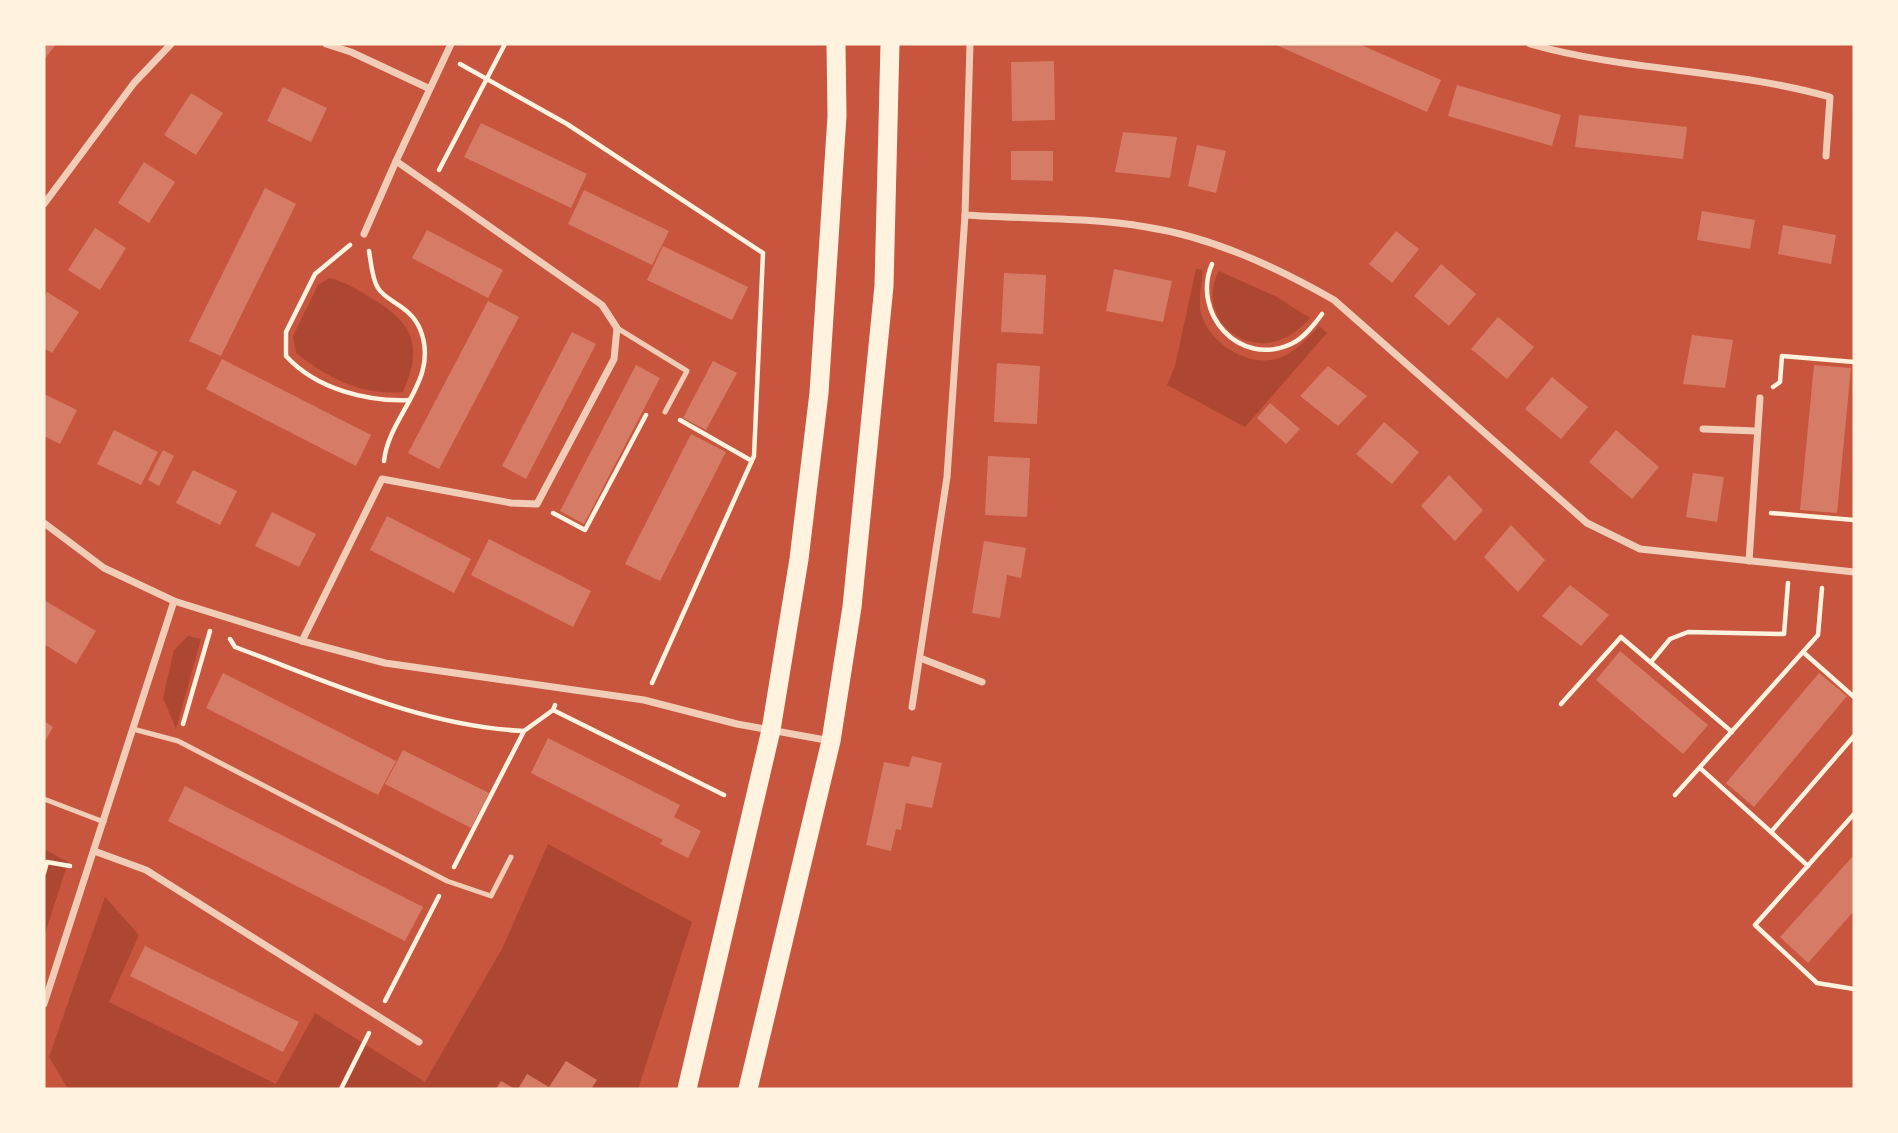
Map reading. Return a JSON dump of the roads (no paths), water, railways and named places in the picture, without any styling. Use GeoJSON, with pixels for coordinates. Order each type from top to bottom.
{"type":"FeatureCollection","features":[{"type":"Feature","properties":{"kind":"highway"},"geometry":{"type":"LineString","coordinates":[[687,1089],[771,730],[799,559],[819,393],[837,116],[836,44]]}},
{"type":"Feature","properties":{"kind":"highway"},"geometry":{"type":"LineString","coordinates":[[748,1089],[831,741],[852,607],[884,286],[890,44]]}},
{"type":"Feature","properties":{"kind":"street"},"geometry":{"type":"LineString","coordinates":[[326,44],[428,88]]}},
{"type":"Feature","properties":{"kind":"street"},"geometry":{"type":"LineString","coordinates":[[364,234],[428,88],[451,44]]}},
{"type":"Feature","properties":{"kind":"street"},"geometry":{"type":"LineString","coordinates":[[912,707],[947,477],[965,215],[970,44]]}},
{"type":"Feature","properties":{"kind":"street"},"geometry":{"type":"LineString","coordinates":[[1530,44],[1567,54],[1783,84],[1830,97],[1826,156]]}},
{"type":"Feature","properties":{"kind":"street"},"geometry":{"type":"LineString","coordinates":[[44,204],[112,110],[166,45]]}},
{"type":"Feature","properties":{"kind":"street"},"geometry":{"type":"LineString","coordinates":[[302,641],[382,479],[511,503],[537,504],[614,359],[617,328],[602,305],[396,161]]}},
{"type":"Feature","properties":{"kind":"street"},"geometry":{"type":"LineString","coordinates":[[965,215],[1146,227],[1220,246],[1301,281],[1334,300],[1587,523],[1640,549],[1854,572]]}},
{"type":"Feature","properties":{"kind":"street"},"geometry":{"type":"LineString","coordinates":[[1749,561],[1760,398]]}},
{"type":"Feature","properties":{"kind":"street"},"geometry":{"type":"LineString","coordinates":[[1703,429],[1757,431]]}},
{"type":"Feature","properties":{"kind":"street"},"geometry":{"type":"LineString","coordinates":[[44,523],[104,568],[174,601],[302,641],[385,663],[644,700],[771,730],[831,741]]}},
{"type":"Feature","properties":{"kind":"street"},"geometry":{"type":"LineString","coordinates":[[44,1004],[174,601]]}},
{"type":"Feature","properties":{"kind":"street"},"geometry":{"type":"LineString","coordinates":[[920,658],[982,682]]}},
{"type":"Feature","properties":{"kind":"street"},"geometry":{"type":"LineString","coordinates":[[94,851],[146,870],[419,1042]]}},
{"type":"Feature","properties":{"kind":"lane"},"geometry":{"type":"LineString","coordinates":[[617,328],[687,371],[665,412]]}},
{"type":"Feature","properties":{"kind":"lane"},"geometry":{"type":"LineString","coordinates":[[133,729],[178,741],[447,881],[491,896],[511,856]]}},
{"type":"Feature","properties":{"kind":"lane"},"geometry":{"type":"LineString","coordinates":[[44,799],[104,822]]}}]}
